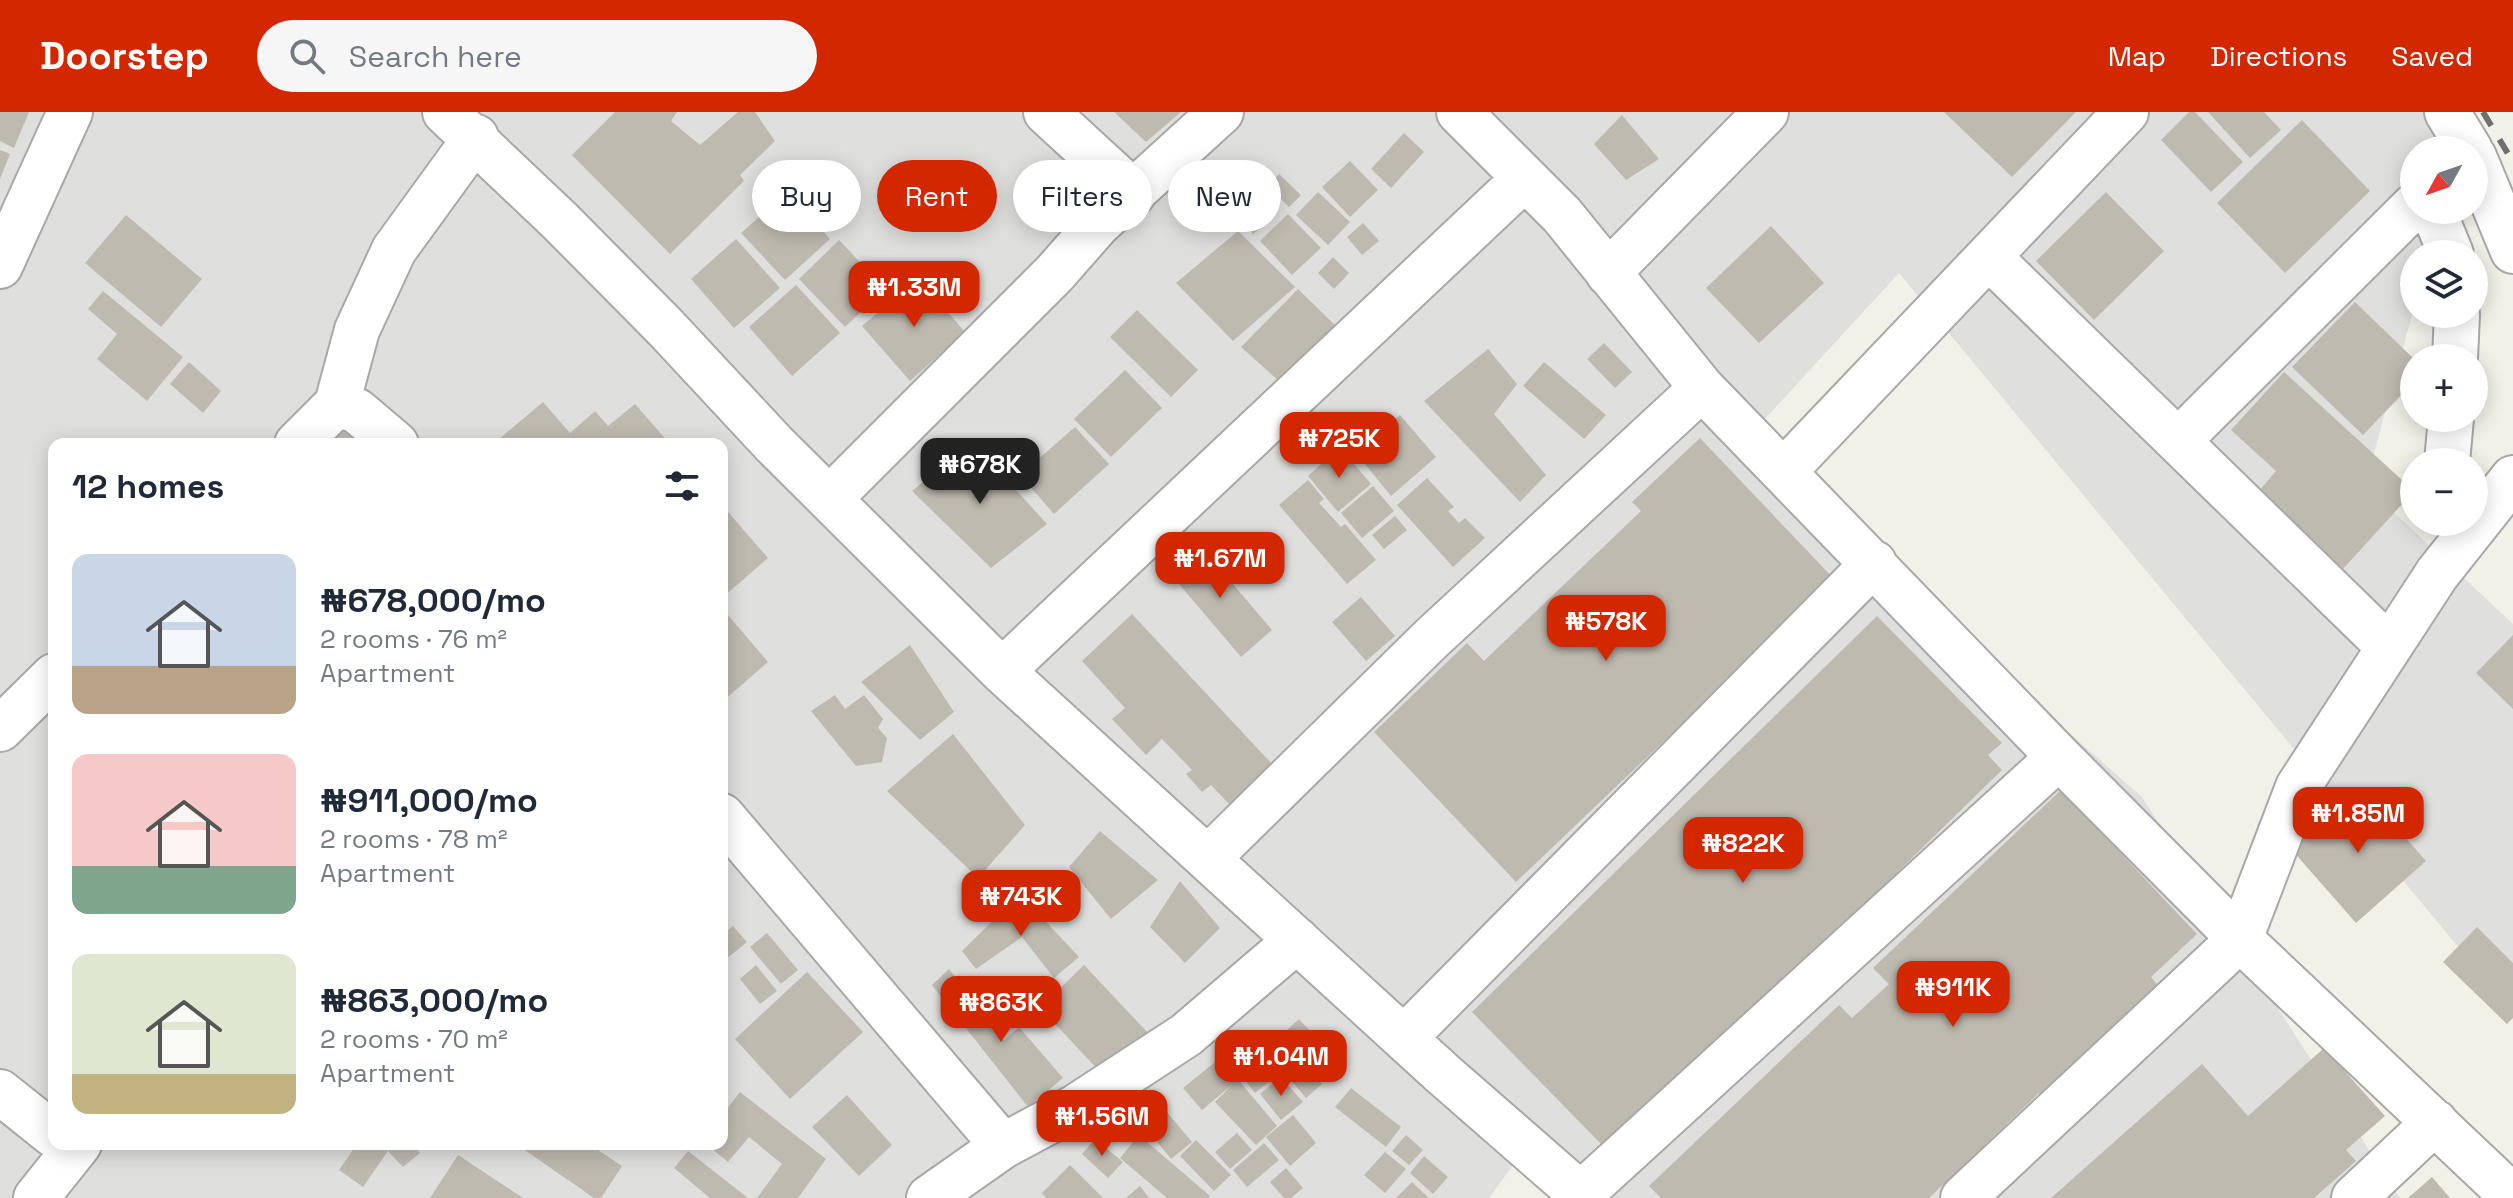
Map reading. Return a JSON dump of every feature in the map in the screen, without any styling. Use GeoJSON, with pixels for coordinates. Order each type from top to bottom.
{"type":"FeatureCollection","features":[{"type":"Feature","properties":{"kind":"street"},"geometry":{"type":"LineString","coordinates":[[0,266],[70,112]]}},
{"type":"Feature","properties":{"kind":"street"},"geometry":{"type":"LineString","coordinates":[[1046,112],[1098,160]]}},
{"type":"Feature","properties":{"kind":"street"},"geometry":{"type":"LineString","coordinates":[[1152,176],[1221,112]]}},
{"type":"Feature","properties":{"kind":"street"},"geometry":{"type":"LineString","coordinates":[[1459,112],[1562,215],[1702,388],[2059,757],[2240,939],[2513,1197]]}},
{"type":"Feature","properties":{"kind":"street"},"geometry":{"type":"LineString","coordinates":[[1608,273],[1766,112]]}},
{"type":"Feature","properties":{"kind":"street"},"geometry":{"type":"LineString","coordinates":[[1784,471],[2126,112]]}},
{"type":"Feature","properties":{"kind":"street"},"geometry":{"type":"LineString","coordinates":[[2447,112],[2462,136]]}},
{"type":"Feature","properties":{"kind":"street"},"geometry":{"type":"LineString","coordinates":[[303,438],[337,404],[357,330],[394,250],[461,125],[1002,671],[1404,1038],[1583,1196],[2059,757]]}},
{"type":"Feature","properties":{"kind":"street"},"geometry":{"type":"LineString","coordinates":[[1002,671],[1525,178]]}},
{"type":"Feature","properties":{"kind":"street"},"geometry":{"type":"LineString","coordinates":[[2488,191],[2513,251]]}},
{"type":"Feature","properties":{"kind":"street"},"geometry":{"type":"LineString","coordinates":[[2178,441],[2400,220]]}},
{"type":"Feature","properties":{"kind":"street"},"geometry":{"type":"LineString","coordinates":[[830,498],[1055,273],[1091,232]]}},
{"type":"Feature","properties":{"kind":"street"},"geometry":{"type":"LineString","coordinates":[[1989,257],[2388,646]]}},
{"type":"Feature","properties":{"kind":"street"},"geometry":{"type":"LineString","coordinates":[[1209,857],[1432,638],[1702,388]]}},
{"type":"Feature","properties":{"kind":"street"},"geometry":{"type":"LineString","coordinates":[[337,404],[357,411],[389,438]]}},
{"type":"Feature","properties":{"kind":"street"},"geometry":{"type":"LineString","coordinates":[[1963,1198],[2240,939],[2298,787],[2437,574],[2513,478]]}},
{"type":"Feature","properties":{"kind":"street"},"geometry":{"type":"LineString","coordinates":[[2437,574],[2441,536]]}},
{"type":"Feature","properties":{"kind":"street"},"geometry":{"type":"LineString","coordinates":[[1404,1038],[1874,563]]}},
{"type":"Feature","properties":{"kind":"street"},"geometry":{"type":"LineString","coordinates":[[0,729],[48,682]]}},
{"type":"Feature","properties":{"kind":"street"},"geometry":{"type":"LineString","coordinates":[[728,823],[1003,1146]]}},
{"type":"Feature","properties":{"kind":"street"},"geometry":{"type":"LineString","coordinates":[[929,1198],[1003,1146],[1087,1100],[1186,1035],[1297,940]]}},
{"type":"Feature","properties":{"kind":"street"},"geometry":{"type":"LineString","coordinates":[[0,1092],[48,1128]]}},
{"type":"Feature","properties":{"kind":"street"},"geometry":{"type":"LineString","coordinates":[[2354,1198],[2435,1122]]}},
{"type":"Feature","properties":{"kind":"street"},"geometry":{"type":"LineString","coordinates":[[36,1198],[64,1150]]}},
{"type":"Feature","properties":{"kind":"shaded area"},"geometry":{"type":"Polygon","coordinates":[[[0,112],[2441,112],[2441,136],[2400,136],[2400,224],[2419,224],[2424,240],[2400,240],[2400,328],[2408,328],[2404,344],[2400,344],[2400,359],[2365,485],[2400,518],[2400,536],[2419,536],[2513,624],[2513,1013],[1899,273],[1741,445],[2142,797],[2400,1198],[1576,1198],[1522,1153],[1489,1198],[0,1198],[0,112]]]}},
{"type":"Feature","properties":{"kind":"building"},"geometry":{"type":"Polygon","coordinates":[[[0,112],[29,112],[14,148],[0,141],[0,112]]]}},
{"type":"Feature","properties":{"kind":"building"},"geometry":{"type":"Polygon","coordinates":[[[615,112],[677,112],[671,121],[700,145],[738,112],[755,112],[775,141],[740,175],[744,181],[670,254],[572,155],[615,112]]]}},
{"type":"Feature","properties":{"kind":"building"},"geometry":{"type":"Polygon","coordinates":[[[1114,112],[1181,112],[1146,142],[1114,112]]]}},
{"type":"Feature","properties":{"kind":"building"},"geometry":{"type":"Polygon","coordinates":[[[1944,112],[2076,112],[2012,177],[1944,112]]]}},
{"type":"Feature","properties":{"kind":"building"},"geometry":{"type":"Polygon","coordinates":[[[2189,112],[2195,112],[2243,162],[2211,192],[2161,140],[2189,112]]]}},
{"type":"Feature","properties":{"kind":"building"},"geometry":{"type":"Polygon","coordinates":[[[2208,112],[2264,112],[2281,130],[2250,158],[2208,112]]]}},
{"type":"Feature","properties":{"kind":"building"},"geometry":{"type":"Polygon","coordinates":[[[1622,115],[1659,159],[1626,180],[1594,144],[1622,115]]]}},
{"type":"Feature","properties":{"kind":"building"},"geometry":{"type":"Polygon","coordinates":[[[2302,120],[2370,191],[2285,273],[2217,203],[2302,120]]]}},
{"type":"Feature","properties":{"kind":"building"},"geometry":{"type":"Polygon","coordinates":[[[1404,133],[1424,152],[1391,188],[1371,169],[1404,133]]]}},
{"type":"Feature","properties":{"kind":"building"},"geometry":{"type":"Polygon","coordinates":[[[0,150],[10,154],[0,179],[0,150]]]}},
{"type":"Feature","properties":{"kind":"building"},"geometry":{"type":"Polygon","coordinates":[[[1350,161],[1378,190],[1350,217],[1322,187],[1350,161]]]}},
{"type":"Feature","properties":{"kind":"building"},"geometry":{"type":"Polygon","coordinates":[[[1281,176],[1301,195],[1289,207],[1281,199],[1281,176]]]}},
{"type":"Feature","properties":{"kind":"building"},"geometry":{"type":"Polygon","coordinates":[[[1318,192],[1350,222],[1328,245],[1296,215],[1318,192]]]}},
{"type":"Feature","properties":{"kind":"building"},"geometry":{"type":"Polygon","coordinates":[[[2106,192],[2164,251],[2094,320],[2036,261],[2106,192]]]}},
{"type":"Feature","properties":{"kind":"building"},"geometry":{"type":"Polygon","coordinates":[[[1288,214],[1321,248],[1292,275],[1260,241],[1269,232],[1281,232],[1281,221],[1288,214]]]}},
{"type":"Feature","properties":{"kind":"building"},"geometry":{"type":"Polygon","coordinates":[[[126,215],[202,279],[161,327],[85,263],[126,215]]]}},
{"type":"Feature","properties":{"kind":"building"},"geometry":{"type":"Polygon","coordinates":[[[752,223],[752,232],[824,232],[830,239],[785,280],[741,233],[752,223]]]}},
{"type":"Feature","properties":{"kind":"building"},"geometry":{"type":"Polygon","coordinates":[[[1363,223],[1379,241],[1362,255],[1347,237],[1363,223]]]}},
{"type":"Feature","properties":{"kind":"building"},"geometry":{"type":"Polygon","coordinates":[[[1771,226],[1824,283],[1759,343],[1706,288],[1771,226]]]}},
{"type":"Feature","properties":{"kind":"building"},"geometry":{"type":"Polygon","coordinates":[[[1239,232],[1295,287],[1233,341],[1176,283],[1239,232]]]}},
{"type":"Feature","properties":{"kind":"building"},"geometry":{"type":"Polygon","coordinates":[[[736,239],[780,288],[734,328],[691,279],[736,239]]]}},
{"type":"Feature","properties":{"kind":"building"},"geometry":{"type":"Polygon","coordinates":[[[839,240],[885,289],[845,327],[799,279],[839,240]]]}},
{"type":"Feature","properties":{"kind":"building"},"geometry":{"type":"Polygon","coordinates":[[[1333,257],[1349,273],[1334,289],[1318,273],[1333,257]]]}},
{"type":"Feature","properties":{"kind":"building"},"geometry":{"type":"Polygon","coordinates":[[[918,278],[965,332],[910,381],[862,326],[918,278]]]}},
{"type":"Feature","properties":{"kind":"building"},"geometry":{"type":"Polygon","coordinates":[[[796,285],[840,333],[792,376],[749,327],[796,285]]]}},
{"type":"Feature","properties":{"kind":"building"},"geometry":{"type":"Polygon","coordinates":[[[1298,289],[1335,325],[1280,382],[1241,347],[1298,289]]]}},
{"type":"Feature","properties":{"kind":"building"},"geometry":{"type":"Polygon","coordinates":[[[103,291],[183,357],[147,401],[97,359],[117,334],[88,309],[103,291]]]}},
{"type":"Feature","properties":{"kind":"building"},"geometry":{"type":"Polygon","coordinates":[[[2355,302],[2400,345],[2400,397],[2363,435],[2292,367],[2355,302]]]}},
{"type":"Feature","properties":{"kind":"building"},"geometry":{"type":"Polygon","coordinates":[[[1137,310],[1198,370],[1171,397],[1110,337],[1137,310]]]}},
{"type":"Feature","properties":{"kind":"building"},"geometry":{"type":"Polygon","coordinates":[[[1604,343],[1632,372],[1615,388],[1587,359],[1604,343]]]}},
{"type":"Feature","properties":{"kind":"building"},"geometry":{"type":"Polygon","coordinates":[[[1488,349],[1517,384],[1494,414],[1546,475],[1520,502],[1424,401],[1488,349]]]}},
{"type":"Feature","properties":{"kind":"building"},"geometry":{"type":"Polygon","coordinates":[[[189,362],[221,391],[203,413],[170,384],[189,362]]]}},
{"type":"Feature","properties":{"kind":"building"},"geometry":{"type":"Polygon","coordinates":[[[1544,362],[1606,415],[1584,439],[1523,386],[1544,362]]]}},
{"type":"Feature","properties":{"kind":"building"},"geometry":{"type":"Polygon","coordinates":[[[1125,370],[1162,408],[1111,457],[1074,419],[1125,370]]]}},
{"type":"Feature","properties":{"kind":"building"},"geometry":{"type":"Polygon","coordinates":[[[2284,372],[2400,478],[2400,506],[2343,569],[2258,492],[2276,471],[2231,430],[2284,372]]]}},
{"type":"Feature","properties":{"kind":"building"},"geometry":{"type":"Polygon","coordinates":[[[543,402],[570,433],[595,411],[608,426],[635,404],[665,438],[500,438],[543,402]]]}},
{"type":"Feature","properties":{"kind":"building"},"geometry":{"type":"Polygon","coordinates":[[[1400,415],[1436,457],[1391,496],[1356,453],[1400,415]]]}},
{"type":"Feature","properties":{"kind":"building"},"geometry":{"type":"Polygon","coordinates":[[[357,418],[374,438],[332,438],[357,418]]]}},
{"type":"Feature","properties":{"kind":"building"},"geometry":{"type":"Polygon","coordinates":[[[1075,427],[1109,464],[1054,514],[1020,475],[1075,427]]]}},
{"type":"Feature","properties":{"kind":"building"},"geometry":{"type":"Polygon","coordinates":[[[1700,438],[1834,579],[1516,882],[1374,732],[1467,643],[1484,661],[1641,511],[1632,502],[1700,438]]]}},
{"type":"Feature","properties":{"kind":"building"},"geometry":{"type":"Polygon","coordinates":[[[972,442],[1047,524],[991,568],[912,491],[972,442]]]}},
{"type":"Feature","properties":{"kind":"building"},"geometry":{"type":"Polygon","coordinates":[[[1340,447],[1371,484],[1338,512],[1308,476],[1340,447]]]}},
{"type":"Feature","properties":{"kind":"building"},"geometry":{"type":"Polygon","coordinates":[[[1427,478],[1454,507],[1448,511],[1459,523],[1465,518],[1485,538],[1453,567],[1397,505],[1427,478]]]}},
{"type":"Feature","properties":{"kind":"building"},"geometry":{"type":"Polygon","coordinates":[[[1308,480],[1324,499],[1319,503],[1341,527],[1345,524],[1376,560],[1347,584],[1279,505],[1308,480]]]}},
{"type":"Feature","properties":{"kind":"building"},"geometry":{"type":"Polygon","coordinates":[[[1373,486],[1394,511],[1362,538],[1341,513],[1373,486]]]}},
{"type":"Feature","properties":{"kind":"building"},"geometry":{"type":"Polygon","coordinates":[[[728,512],[768,558],[728,593],[728,512]]]}},
{"type":"Feature","properties":{"kind":"building"},"geometry":{"type":"Polygon","coordinates":[[[1395,516],[1407,530],[1384,549],[1372,535],[1395,516]]]}},
{"type":"Feature","properties":{"kind":"building"},"geometry":{"type":"Polygon","coordinates":[[[1199,544],[1272,630],[1241,657],[1168,571],[1199,544]]]}},
{"type":"Feature","properties":{"kind":"building"},"geometry":{"type":"Polygon","coordinates":[[[1361,597],[1395,636],[1366,661],[1332,622],[1361,597]]]}},
{"type":"Feature","properties":{"kind":"building"},"geometry":{"type":"Polygon","coordinates":[[[1132,614],[1273,765],[1230,805],[1211,785],[1202,792],[1186,774],[1192,770],[1162,739],[1146,755],[1112,719],[1125,708],[1082,661],[1132,614]]]}},
{"type":"Feature","properties":{"kind":"building"},"geometry":{"type":"Polygon","coordinates":[[[728,615],[768,662],[728,697],[728,615]]]}},
{"type":"Feature","properties":{"kind":"building"},"geometry":{"type":"Polygon","coordinates":[[[1877,616],[2002,743],[1988,755],[2002,770],[1610,1153],[1472,1012],[1877,616]]]}},
{"type":"Feature","properties":{"kind":"building"},"geometry":{"type":"Polygon","coordinates":[[[2513,635],[2513,709],[2476,673],[2513,635]]]}},
{"type":"Feature","properties":{"kind":"building"},"geometry":{"type":"Polygon","coordinates":[[[910,645],[954,712],[920,740],[861,682],[910,645]]]}},
{"type":"Feature","properties":{"kind":"building"},"geometry":{"type":"Polygon","coordinates":[[[835,695],[845,709],[864,695],[883,719],[878,728],[887,738],[882,762],[856,766],[811,711],[835,695]]]}},
{"type":"Feature","properties":{"kind":"building"},"geometry":{"type":"Polygon","coordinates":[[[953,734],[1025,825],[978,878],[887,791],[953,734]]]}},
{"type":"Feature","properties":{"kind":"building"},"geometry":{"type":"Polygon","coordinates":[[[2361,787],[2426,861],[2356,923],[2291,849],[2361,787]]]}},
{"type":"Feature","properties":{"kind":"building"},"geometry":{"type":"Polygon","coordinates":[[[2061,790],[2197,934],[2151,977],[2162,990],[2053,1107],[2039,1093],[1929,1198],[1661,1198],[1649,1186],[1839,1005],[1852,1018],[1889,984],[1873,968],[2061,790]]]}},
{"type":"Feature","properties":{"kind":"building"},"geometry":{"type":"Polygon","coordinates":[[[1100,831],[1158,880],[1111,919],[1069,867],[1100,831]]]}},
{"type":"Feature","properties":{"kind":"building"},"geometry":{"type":"Polygon","coordinates":[[[1180,881],[1220,928],[1185,963],[1150,927],[1180,881]]]}},
{"type":"Feature","properties":{"kind":"building"},"geometry":{"type":"Polygon","coordinates":[[[1020,894],[1079,957],[1054,978],[1022,937],[976,969],[962,951],[1020,894]]]}},
{"type":"Feature","properties":{"kind":"building"},"geometry":{"type":"Polygon","coordinates":[[[733,926],[747,942],[728,957],[728,930],[733,926]]]}},
{"type":"Feature","properties":{"kind":"building"},"geometry":{"type":"Polygon","coordinates":[[[2477,927],[2513,963],[2513,1018],[2507,1024],[2443,962],[2477,927]]]}},
{"type":"Feature","properties":{"kind":"building"},"geometry":{"type":"Polygon","coordinates":[[[767,933],[798,970],[781,984],[750,947],[767,933]]]}},
{"type":"Feature","properties":{"kind":"building"},"geometry":{"type":"Polygon","coordinates":[[[756,965],[777,991],[760,1004],[740,979],[756,965]]]}},
{"type":"Feature","properties":{"kind":"building"},"geometry":{"type":"Polygon","coordinates":[[[1084,965],[1148,1033],[1104,1076],[1040,1008],[1084,965]]]}},
{"type":"Feature","properties":{"kind":"building"},"geometry":{"type":"Polygon","coordinates":[[[949,969],[1004,1040],[1019,1027],[1063,1078],[1028,1107],[932,985],[949,969]]]}},
{"type":"Feature","properties":{"kind":"building"},"geometry":{"type":"Polygon","coordinates":[[[807,972],[863,1032],[790,1099],[735,1039],[807,972]]]}},
{"type":"Feature","properties":{"kind":"building"},"geometry":{"type":"Polygon","coordinates":[[[1299,1019],[1311,1032],[1292,1049],[1322,1084],[1306,1098],[1265,1050],[1299,1019]]]}},
{"type":"Feature","properties":{"kind":"building"},"geometry":{"type":"Polygon","coordinates":[[[2324,1048],[2385,1116],[2346,1150],[2356,1161],[2314,1198],[2051,1198],[2202,1064],[2248,1116],[2324,1048]]]}},
{"type":"Feature","properties":{"kind":"building"},"geometry":{"type":"Polygon","coordinates":[[[1259,1051],[1278,1074],[1255,1093],[1237,1070],[1259,1051]]]}},
{"type":"Feature","properties":{"kind":"building"},"geometry":{"type":"Polygon","coordinates":[[[1220,1058],[1277,1126],[1256,1145],[1215,1102],[1233,1084],[1202,1110],[1183,1088],[1220,1058]]]}},
{"type":"Feature","properties":{"kind":"building"},"geometry":{"type":"Polygon","coordinates":[[[1281,1077],[1303,1102],[1281,1120],[1260,1094],[1281,1077]]]}},
{"type":"Feature","properties":{"kind":"building"},"geometry":{"type":"Polygon","coordinates":[[[1351,1088],[1401,1127],[1386,1147],[1335,1107],[1351,1088]]]}},
{"type":"Feature","properties":{"kind":"building"},"geometry":{"type":"Polygon","coordinates":[[[740,1092],[826,1159],[798,1198],[757,1198],[782,1164],[749,1137],[728,1162],[713,1150],[728,1150],[728,1107],[740,1092]]]}},
{"type":"Feature","properties":{"kind":"building"},"geometry":{"type":"Polygon","coordinates":[[[847,1095],[892,1145],[859,1176],[812,1127],[847,1095]]]}},
{"type":"Feature","properties":{"kind":"building"},"geometry":{"type":"Polygon","coordinates":[[[1166,1111],[1192,1142],[1171,1159],[1146,1128],[1166,1111]]]}},
{"type":"Feature","properties":{"kind":"building"},"geometry":{"type":"Polygon","coordinates":[[[1293,1115],[1316,1143],[1290,1166],[1266,1137],[1293,1115]]]}},
{"type":"Feature","properties":{"kind":"building"},"geometry":{"type":"Polygon","coordinates":[[[1237,1133],[1252,1150],[1230,1169],[1215,1152],[1237,1133]]]}},
{"type":"Feature","properties":{"kind":"building"},"geometry":{"type":"Polygon","coordinates":[[[1139,1135],[1210,1196],[1167,1198],[1120,1158],[1139,1135]]]}},
{"type":"Feature","properties":{"kind":"building"},"geometry":{"type":"Polygon","coordinates":[[[1406,1135],[1423,1150],[1409,1165],[1392,1151],[1406,1135]]]}},
{"type":"Feature","properties":{"kind":"building"},"geometry":{"type":"Polygon","coordinates":[[[1095,1139],[1123,1162],[1108,1178],[1082,1154],[1095,1139]]]}},
{"type":"Feature","properties":{"kind":"building"},"geometry":{"type":"Polygon","coordinates":[[[1196,1140],[1231,1175],[1214,1191],[1180,1156],[1196,1140]]]}},
{"type":"Feature","properties":{"kind":"building"},"geometry":{"type":"Polygon","coordinates":[[[1264,1143],[1279,1160],[1247,1187],[1233,1170],[1264,1143]]]}},
{"type":"Feature","properties":{"kind":"building"},"geometry":{"type":"Polygon","coordinates":[[[353,1150],[388,1151],[363,1187],[339,1170],[353,1150]]]}},
{"type":"Feature","properties":{"kind":"building"},"geometry":{"type":"Polygon","coordinates":[[[417,1150],[420,1153],[403,1167],[388,1151],[417,1150]]]}},
{"type":"Feature","properties":{"kind":"building"},"geometry":{"type":"Polygon","coordinates":[[[525,1150],[598,1150],[622,1166],[601,1198],[594,1198],[525,1150]]]}},
{"type":"Feature","properties":{"kind":"building"},"geometry":{"type":"Polygon","coordinates":[[[688,1151],[748,1198],[710,1198],[674,1168],[688,1151]]]}},
{"type":"Feature","properties":{"kind":"building"},"geometry":{"type":"Polygon","coordinates":[[[1385,1152],[1406,1169],[1385,1193],[1364,1175],[1385,1152]]]}},
{"type":"Feature","properties":{"kind":"building"},"geometry":{"type":"Polygon","coordinates":[[[458,1155],[523,1198],[430,1198],[458,1155]]]}},
{"type":"Feature","properties":{"kind":"building"},"geometry":{"type":"Polygon","coordinates":[[[1424,1156],[1448,1177],[1433,1194],[1410,1173],[1424,1156]]]}},
{"type":"Feature","properties":{"kind":"building"},"geometry":{"type":"Polygon","coordinates":[[[1070,1165],[1103,1198],[1046,1198],[1042,1193],[1070,1165]]]}},
{"type":"Feature","properties":{"kind":"building"},"geometry":{"type":"Polygon","coordinates":[[[1286,1168],[1303,1188],[1291,1198],[1284,1198],[1270,1182],[1286,1168]]]}},
{"type":"Feature","properties":{"kind":"building"},"geometry":{"type":"Polygon","coordinates":[[[2432,1177],[2450,1198],[2408,1198],[2432,1177]]]}},
{"type":"Feature","properties":{"kind":"building"},"geometry":{"type":"Polygon","coordinates":[[[1412,1182],[1429,1198],[1396,1198],[1412,1182]]]}},
{"type":"Feature","properties":{"kind":"building"},"geometry":{"type":"Polygon","coordinates":[[[1140,1186],[1149,1198],[1126,1198],[1140,1186]]]}},
{"type":"Feature","properties":{"kind":"railway"},"geometry":{"type":"LineString","coordinates":[[2483,112],[2513,162]]}}]}
